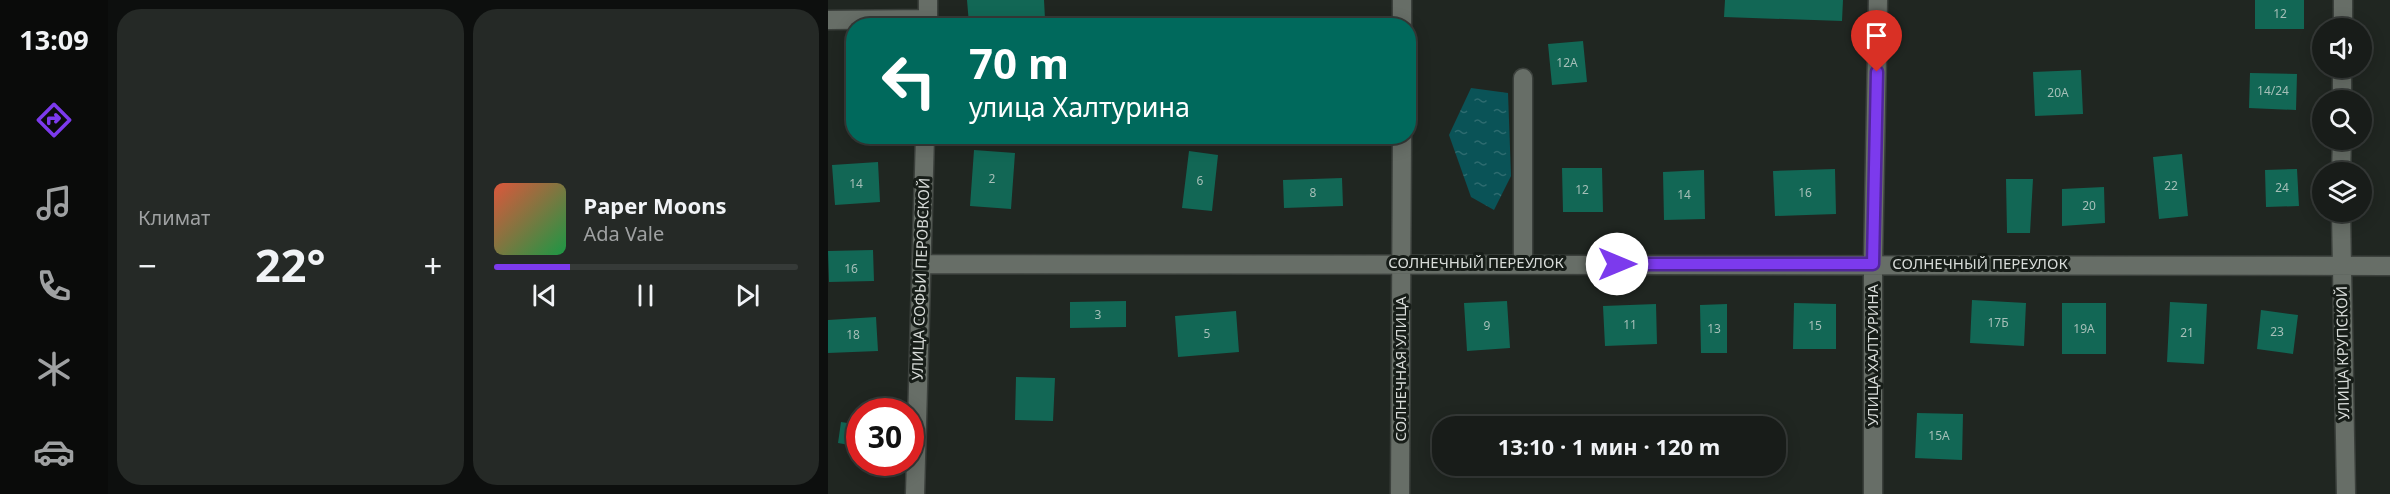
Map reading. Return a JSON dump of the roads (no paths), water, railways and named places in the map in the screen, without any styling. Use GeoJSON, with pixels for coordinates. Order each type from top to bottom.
{"type":"FeatureCollection","features":[{"type":"Feature","properties":{"kind":"street"},"geometry":{"type":"LineString","coordinates":[[928,0],[928,18]]}},
{"type":"Feature","properties":{"kind":"street"},"geometry":{"type":"LineString","coordinates":[[1402,0],[1402,18]]}},
{"type":"Feature","properties":{"kind":"street","name":"УЛИЦА ХАЛТУРИНА"},"geometry":{"type":"LineString","coordinates":[[1873,494],[1873,264],[1878,0]]}},
{"type":"Feature","properties":{"kind":"street"},"geometry":{"type":"LineString","coordinates":[[2343,0],[2343,18]]}},
{"type":"Feature","properties":{"kind":"street"},"geometry":{"type":"LineString","coordinates":[[828,20],[846,20]]}},
{"type":"Feature","properties":{"kind":"street"},"geometry":{"type":"LineString","coordinates":[[1523,78],[1523,264]]}},
{"type":"Feature","properties":{"kind":"street","name":"УЛИЦА СОФЬИ ПЕРОВСКОЙ"},"geometry":{"type":"LineString","coordinates":[[915,494],[925,144]]}},
{"type":"Feature","properties":{"kind":"street","name":"СОЛНЕЧНАЯ УЛИЦА"},"geometry":{"type":"LineString","coordinates":[[1400,494],[1402,144]]}},
{"type":"Feature","properties":{"kind":"street","name":"УЛИЦА КРУПСКОЙ"},"geometry":{"type":"LineString","coordinates":[[2341,222],[2346,494]]}},
{"type":"Feature","properties":{"kind":"street","name":"СОЛНЕЧНЫЙ ПЕРЕУЛОК"},"geometry":{"type":"LineString","coordinates":[[921,264],[1401,262],[2390,266]]}},
{"type":"Feature","properties":{"kind":"water"},"geometry":{"type":"Polygon","coordinates":[[[1471,88],[1508,93],[1511,176],[1494,210],[1471,197],[1449,135],[1471,88]]]}}]}
